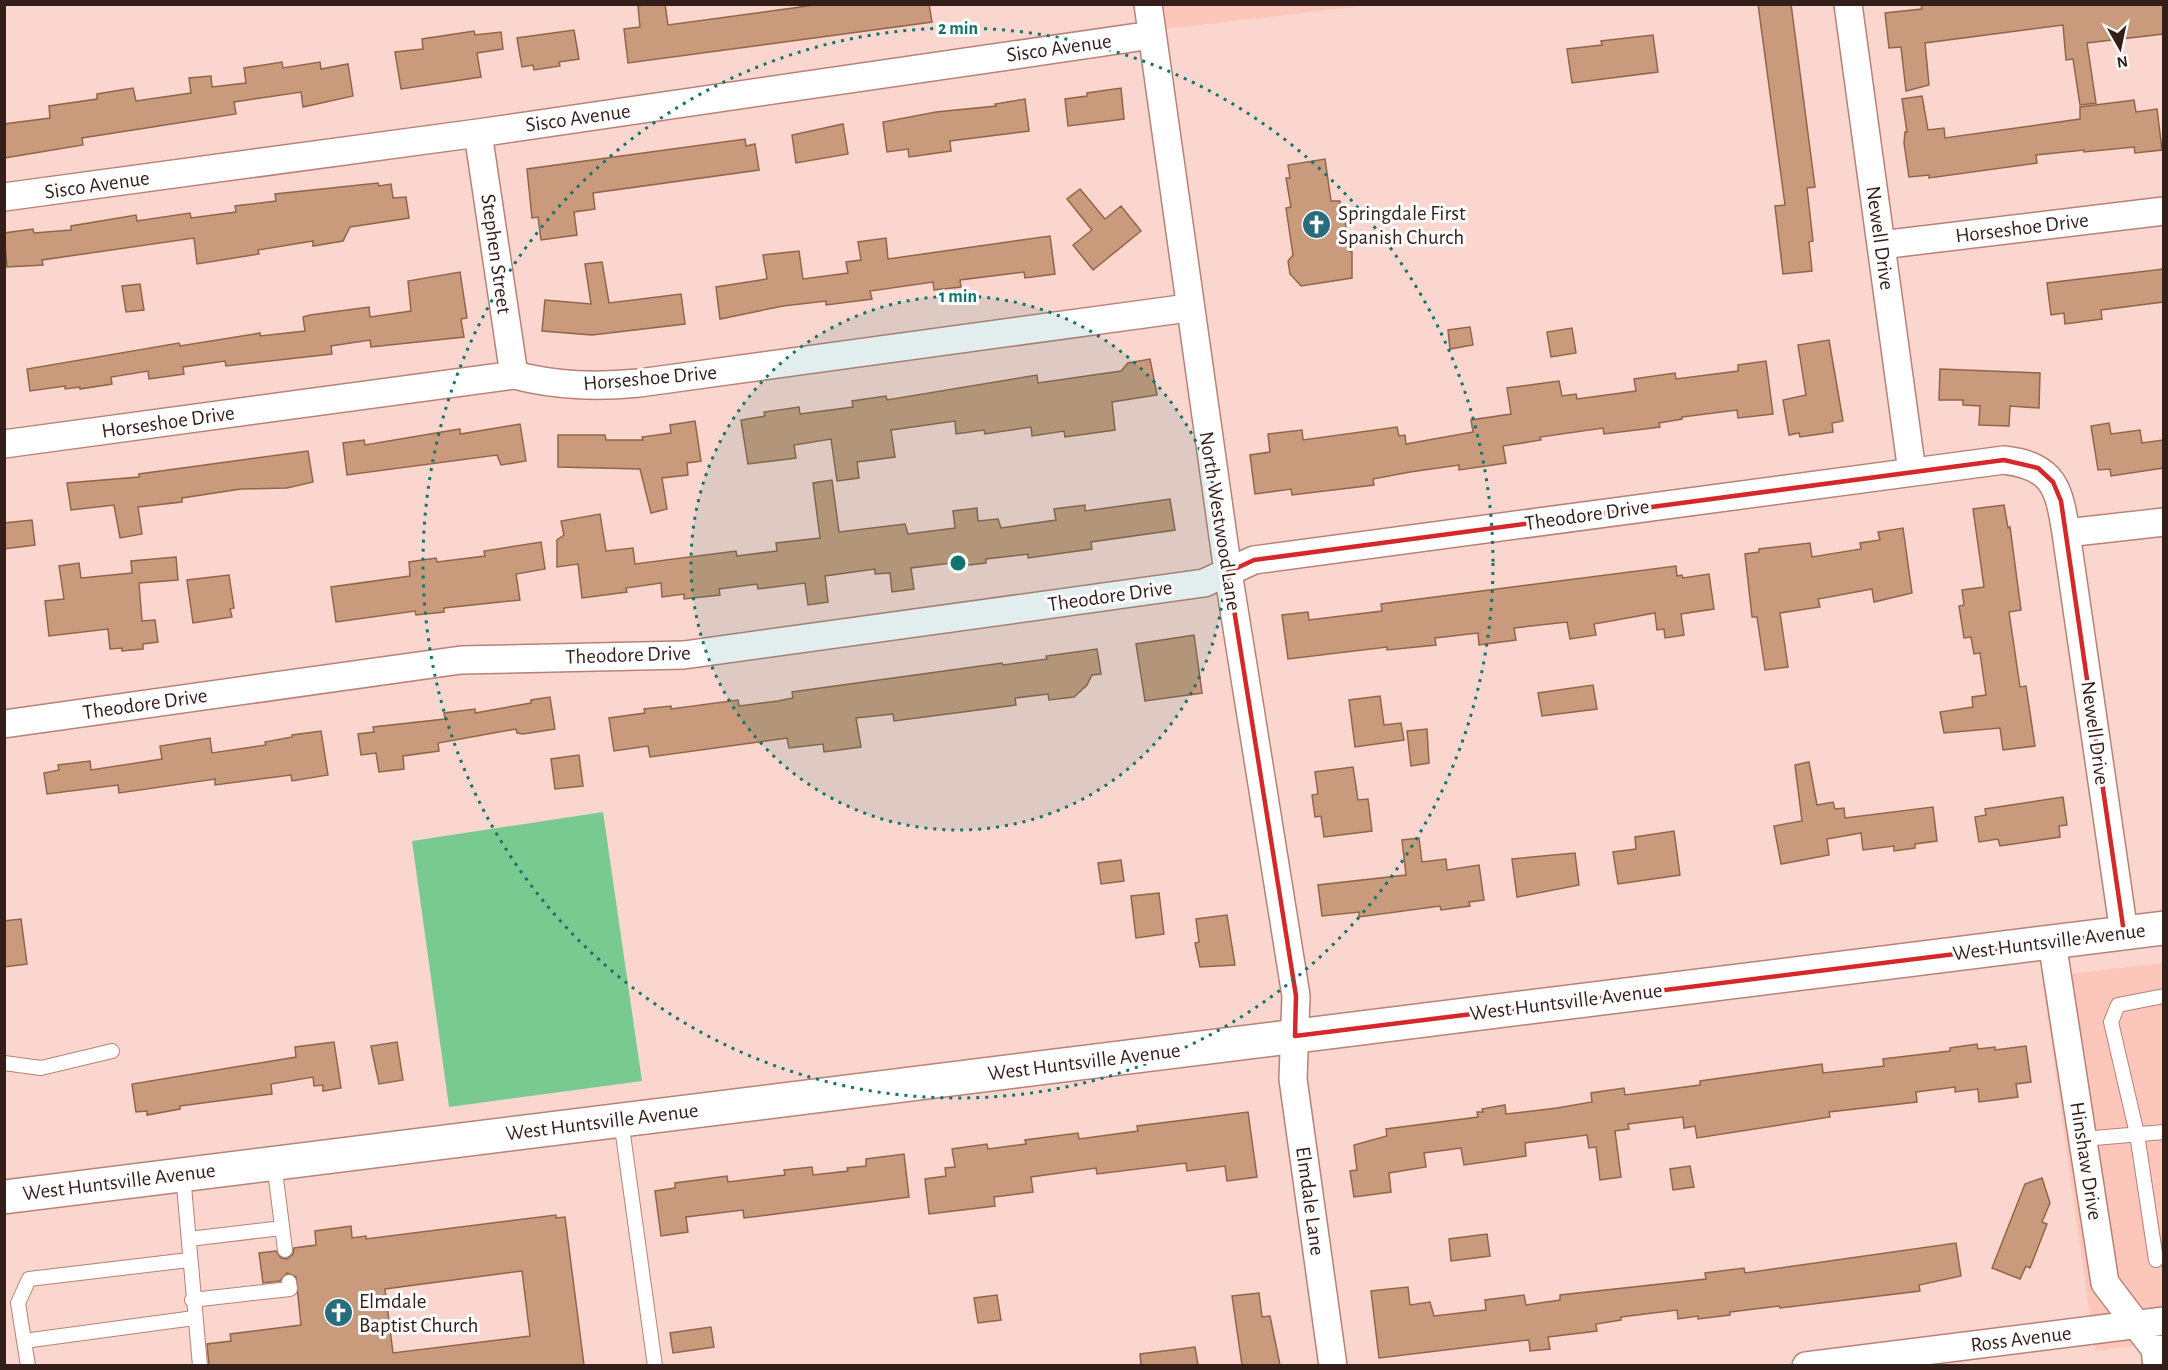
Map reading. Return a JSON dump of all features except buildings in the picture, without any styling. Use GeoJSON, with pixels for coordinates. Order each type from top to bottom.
{"type":"FeatureCollection","features":[{"type":"Feature","properties":{"kind":"main road","name":"West Huntsville Avenue"},"geometry":{"type":"LineString","coordinates":[[4,1197],[2163,928]]}},
{"type":"Feature","properties":{"kind":"street","name":"North Westwood Lane"},"geometry":{"type":"LineString","coordinates":[[1148,4],[1188,308],[1296,996],[1294,1036]]}},
{"type":"Feature","properties":{"kind":"street","name":"Newell Drive"},"geometry":{"type":"LineString","coordinates":[[1848,4],[1912,472]]}},
{"type":"Feature","properties":{"kind":"street","name":"Sisco Avenue"},"geometry":{"type":"LineString","coordinates":[[4,197],[478,133],[1152,35]]}},
{"type":"Feature","properties":{"kind":"street","name":"Stephen Street"},"geometry":{"type":"LineString","coordinates":[[478,133],[514,375]]}},
{"type":"Feature","properties":{"kind":"street","name":"Horseshoe Drive"},"geometry":{"type":"LineString","coordinates":[[1881,245],[2163,211]]}},
{"type":"Feature","properties":{"kind":"street","name":"Horseshoe Drive"},"geometry":{"type":"LineString","coordinates":[[4,444],[514,375],[543,383],[606,386],[1188,308]]}},
{"type":"Feature","properties":{"kind":"street","name":"Theodore Drive"},"geometry":{"type":"LineString","coordinates":[[4,724],[461,660],[684,655],[1204,583],[1254,560],[2004,460],[2038,468],[2053,482],[2061,501],[2066,533]]}},
{"type":"Feature","properties":{"kind":"street"},"geometry":{"type":"LineString","coordinates":[[2066,533],[2163,522]]}},
{"type":"Feature","properties":{"kind":"street","name":"Newell Drive"},"geometry":{"type":"LineString","coordinates":[[2066,533],[2124,933]]}},
{"type":"Feature","properties":{"kind":"street","name":"Hinshaw Drive"},"geometry":{"type":"LineString","coordinates":[[2052,942],[2105,1283],[2155,1349],[2157,1365]]}},
{"type":"Feature","properties":{"kind":"street","name":"Elmdale Lane"},"geometry":{"type":"LineString","coordinates":[[1294,1036],[1293,1079],[1333,1365]]}},
{"type":"Feature","properties":{"kind":"street","name":"Ross Avenue"},"geometry":{"type":"LineString","coordinates":[[1806,1365],[2163,1321]]}},
{"type":"Feature","properties":{"kind":"lane"},"geometry":{"type":"LineString","coordinates":[[2156,1260],[2137,1134],[2111,1022],[2118,1005],[2163,996]]}},
{"type":"Feature","properties":{"kind":"lane"},"geometry":{"type":"LineString","coordinates":[[4,1064],[40,1068],[112,1051]]}},
{"type":"Feature","properties":{"kind":"lane"},"geometry":{"type":"LineString","coordinates":[[621,1120],[654,1365]]}},
{"type":"Feature","properties":{"kind":"lane"},"geometry":{"type":"LineString","coordinates":[[2083,1139],[2163,1132]]}},
{"type":"Feature","properties":{"kind":"lane"},"geometry":{"type":"LineString","coordinates":[[274,1163],[285,1250]]}},
{"type":"Feature","properties":{"kind":"lane"},"geometry":{"type":"LineString","coordinates":[[183,1175],[192,1300],[200,1365]]}},
{"type":"Feature","properties":{"kind":"lane"},"geometry":{"type":"LineString","coordinates":[[189,1239],[282,1228]]}},
{"type":"Feature","properties":{"kind":"lane"},"geometry":{"type":"LineString","coordinates":[[28,1365],[18,1303],[29,1279],[189,1260]]}},
{"type":"Feature","properties":{"kind":"lane"},"geometry":{"type":"LineString","coordinates":[[192,1300],[289,1286]]}},
{"type":"Feature","properties":{"kind":"lane"},"geometry":{"type":"LineString","coordinates":[[24,1341],[194,1318]]}},
{"type":"Feature","properties":{"kind":"highlighted area"},"geometry":{"type":"Polygon","coordinates":[[[2004,460],[2038,468],[2053,482],[2061,501],[2124,933],[1295,1036],[1296,996],[1228,572],[1254,560],[2004,460]]]}},
{"type":"Feature","properties":{"kind":"shaded area"},"geometry":{"type":"Polygon","coordinates":[[[1161,4],[1370,5],[1164,29],[1161,4]]]}},
{"type":"Feature","properties":{"kind":"shaded area"},"geometry":{"type":"Polygon","coordinates":[[[2163,963],[2163,1342],[2095,1351],[2042,977],[2163,963]]]}},
{"type":"Feature","properties":{"kind":"green space"},"geometry":{"type":"Polygon","coordinates":[[[603,812],[642,1081],[449,1107],[412,841],[603,812]]]}},
{"type":"Feature","properties":{"kind":"place","name":"Springdale First Spanish Church"},"geometry":{"type":"Point","coordinates":[1317,225]}},
{"type":"Feature","properties":{"kind":"place","name":"Elmdale Baptist Church"},"geometry":{"type":"Point","coordinates":[338,1313]}}]}
